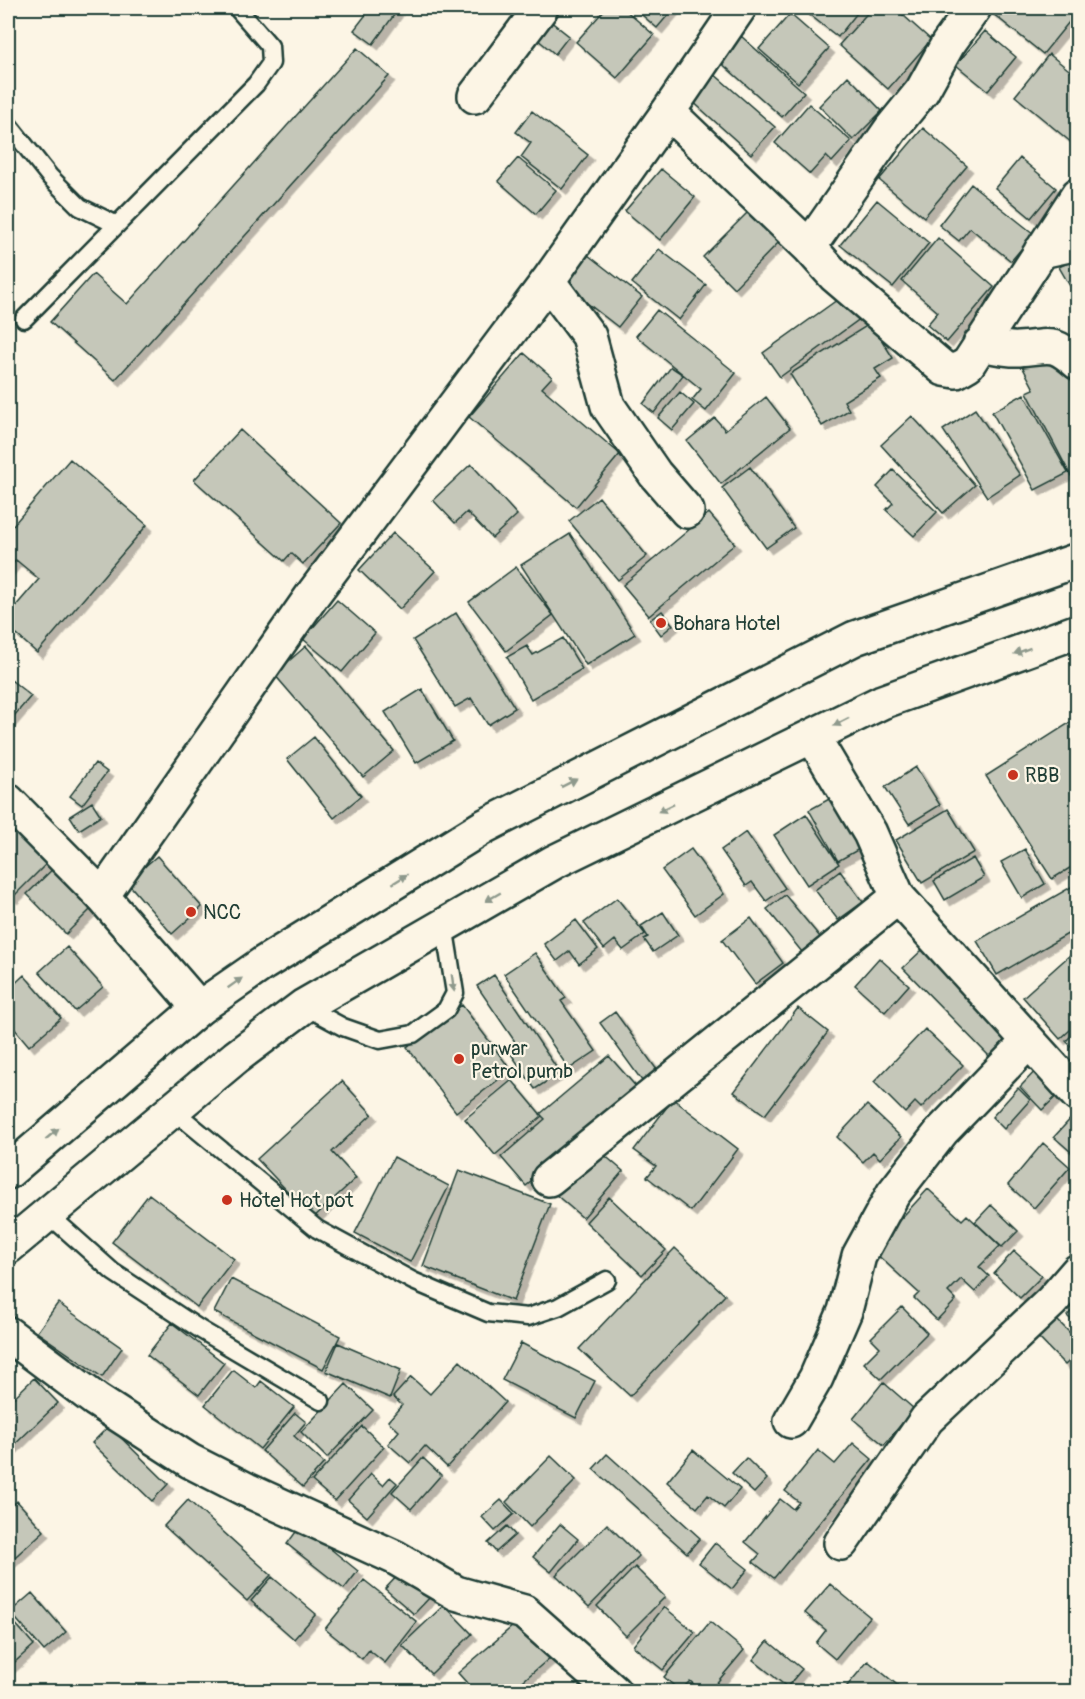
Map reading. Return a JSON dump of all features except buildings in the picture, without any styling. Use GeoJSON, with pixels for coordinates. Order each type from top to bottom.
{"type":"FeatureCollection","features":[{"type":"Feature","properties":{"kind":"main road"},"geometry":{"type":"LineString","coordinates":[[475,96],[541,8]]}},
{"type":"Feature","properties":{"kind":"main road"},"geometry":{"type":"LineString","coordinates":[[102,896],[314,593],[548,281],[739,8]]}},
{"type":"Feature","properties":{"kind":"main road"},"geometry":{"type":"LineString","coordinates":[[809,247],[891,129],[922,91],[948,44],[974,8]]}},
{"type":"Feature","properties":{"kind":"main road"},"geometry":{"type":"LineString","coordinates":[[668,112],[809,247],[835,276],[944,369],[956,371],[968,364],[1077,195]]}},
{"type":"Feature","properties":{"kind":"main road"},"geometry":{"type":"LineString","coordinates":[[1041,251],[1077,243]]}},
{"type":"Feature","properties":{"kind":"main road"},"geometry":{"type":"LineString","coordinates":[[548,281],[589,336],[608,405],[655,474],[687,511]]}},
{"type":"Feature","properties":{"kind":"main road"},"geometry":{"type":"LineString","coordinates":[[980,344],[1017,349],[1050,345],[1064,351],[1077,363]]}},
{"type":"Feature","properties":{"kind":"main road"},"geometry":{"type":"LineString","coordinates":[[8,1172],[199,1008],[264,963],[485,826],[855,638],[1077,560]]}},
{"type":"Feature","properties":{"kind":"main road"},"geometry":{"type":"LineString","coordinates":[[8,1247],[236,1057],[304,1006],[444,925],[554,862],[882,702],[1077,631]]}},
{"type":"Feature","properties":{"kind":"main road"},"geometry":{"type":"LineString","coordinates":[[813,737],[870,833],[898,897],[1077,1095]]}},
{"type":"Feature","properties":{"kind":"main road"},"geometry":{"type":"LineString","coordinates":[[10,807],[102,896],[199,1008]]}},
{"type":"Feature","properties":{"kind":"main road"},"geometry":{"type":"LineString","coordinates":[[549,1179],[898,897]]}},
{"type":"Feature","properties":{"kind":"main road"},"geometry":{"type":"LineString","coordinates":[[791,1421],[816,1378],[845,1311],[859,1256],[893,1194],[942,1131],[1028,1042]]}},
{"type":"Feature","properties":{"kind":"main road"},"geometry":{"type":"LineString","coordinates":[[841,1543],[927,1419],[1052,1300],[1077,1271]]}},
{"type":"Feature","properties":{"kind":"main road"},"geometry":{"type":"LineString","coordinates":[[8,1334],[96,1400],[190,1461],[247,1490],[394,1557],[456,1593],[524,1612],[614,1692]]}},
{"type":"Feature","properties":{"kind":"lane"},"geometry":{"type":"LineString","coordinates":[[24,319],[256,84],[271,63],[270,46],[237,8]]}},
{"type":"Feature","properties":{"kind":"lane"},"geometry":{"type":"LineString","coordinates":[[8,124],[50,177],[80,207],[117,225]]}},
{"type":"Feature","properties":{"kind":"lane"},"geometry":{"type":"LineString","coordinates":[[304,1006],[343,1027],[380,1040],[413,1034],[446,1010],[455,993],[444,925]]}},
{"type":"Feature","properties":{"kind":"lane"},"geometry":{"type":"LineString","coordinates":[[173,1110],[318,1228],[413,1281],[489,1313],[528,1317],[558,1307],[607,1281]]}},
{"type":"Feature","properties":{"kind":"lane"},"geometry":{"type":"LineString","coordinates":[[48,1214],[113,1272],[201,1330],[321,1401]]}},
{"type":"Feature","properties":{"kind":"place","name":"Bohara Hotel"},"geometry":{"type":"Point","coordinates":[661,623]}},
{"type":"Feature","properties":{"kind":"place","name":"RBB"},"geometry":{"type":"Point","coordinates":[1013,775]}},
{"type":"Feature","properties":{"kind":"place","name":"NCC"},"geometry":{"type":"Point","coordinates":[191,912]}},
{"type":"Feature","properties":{"kind":"place","name":"purwar Petrol pumb"},"geometry":{"type":"Point","coordinates":[459,1059]}},
{"type":"Feature","properties":{"kind":"place","name":"Hotel Hot pot"},"geometry":{"type":"Point","coordinates":[227,1200]}}]}
